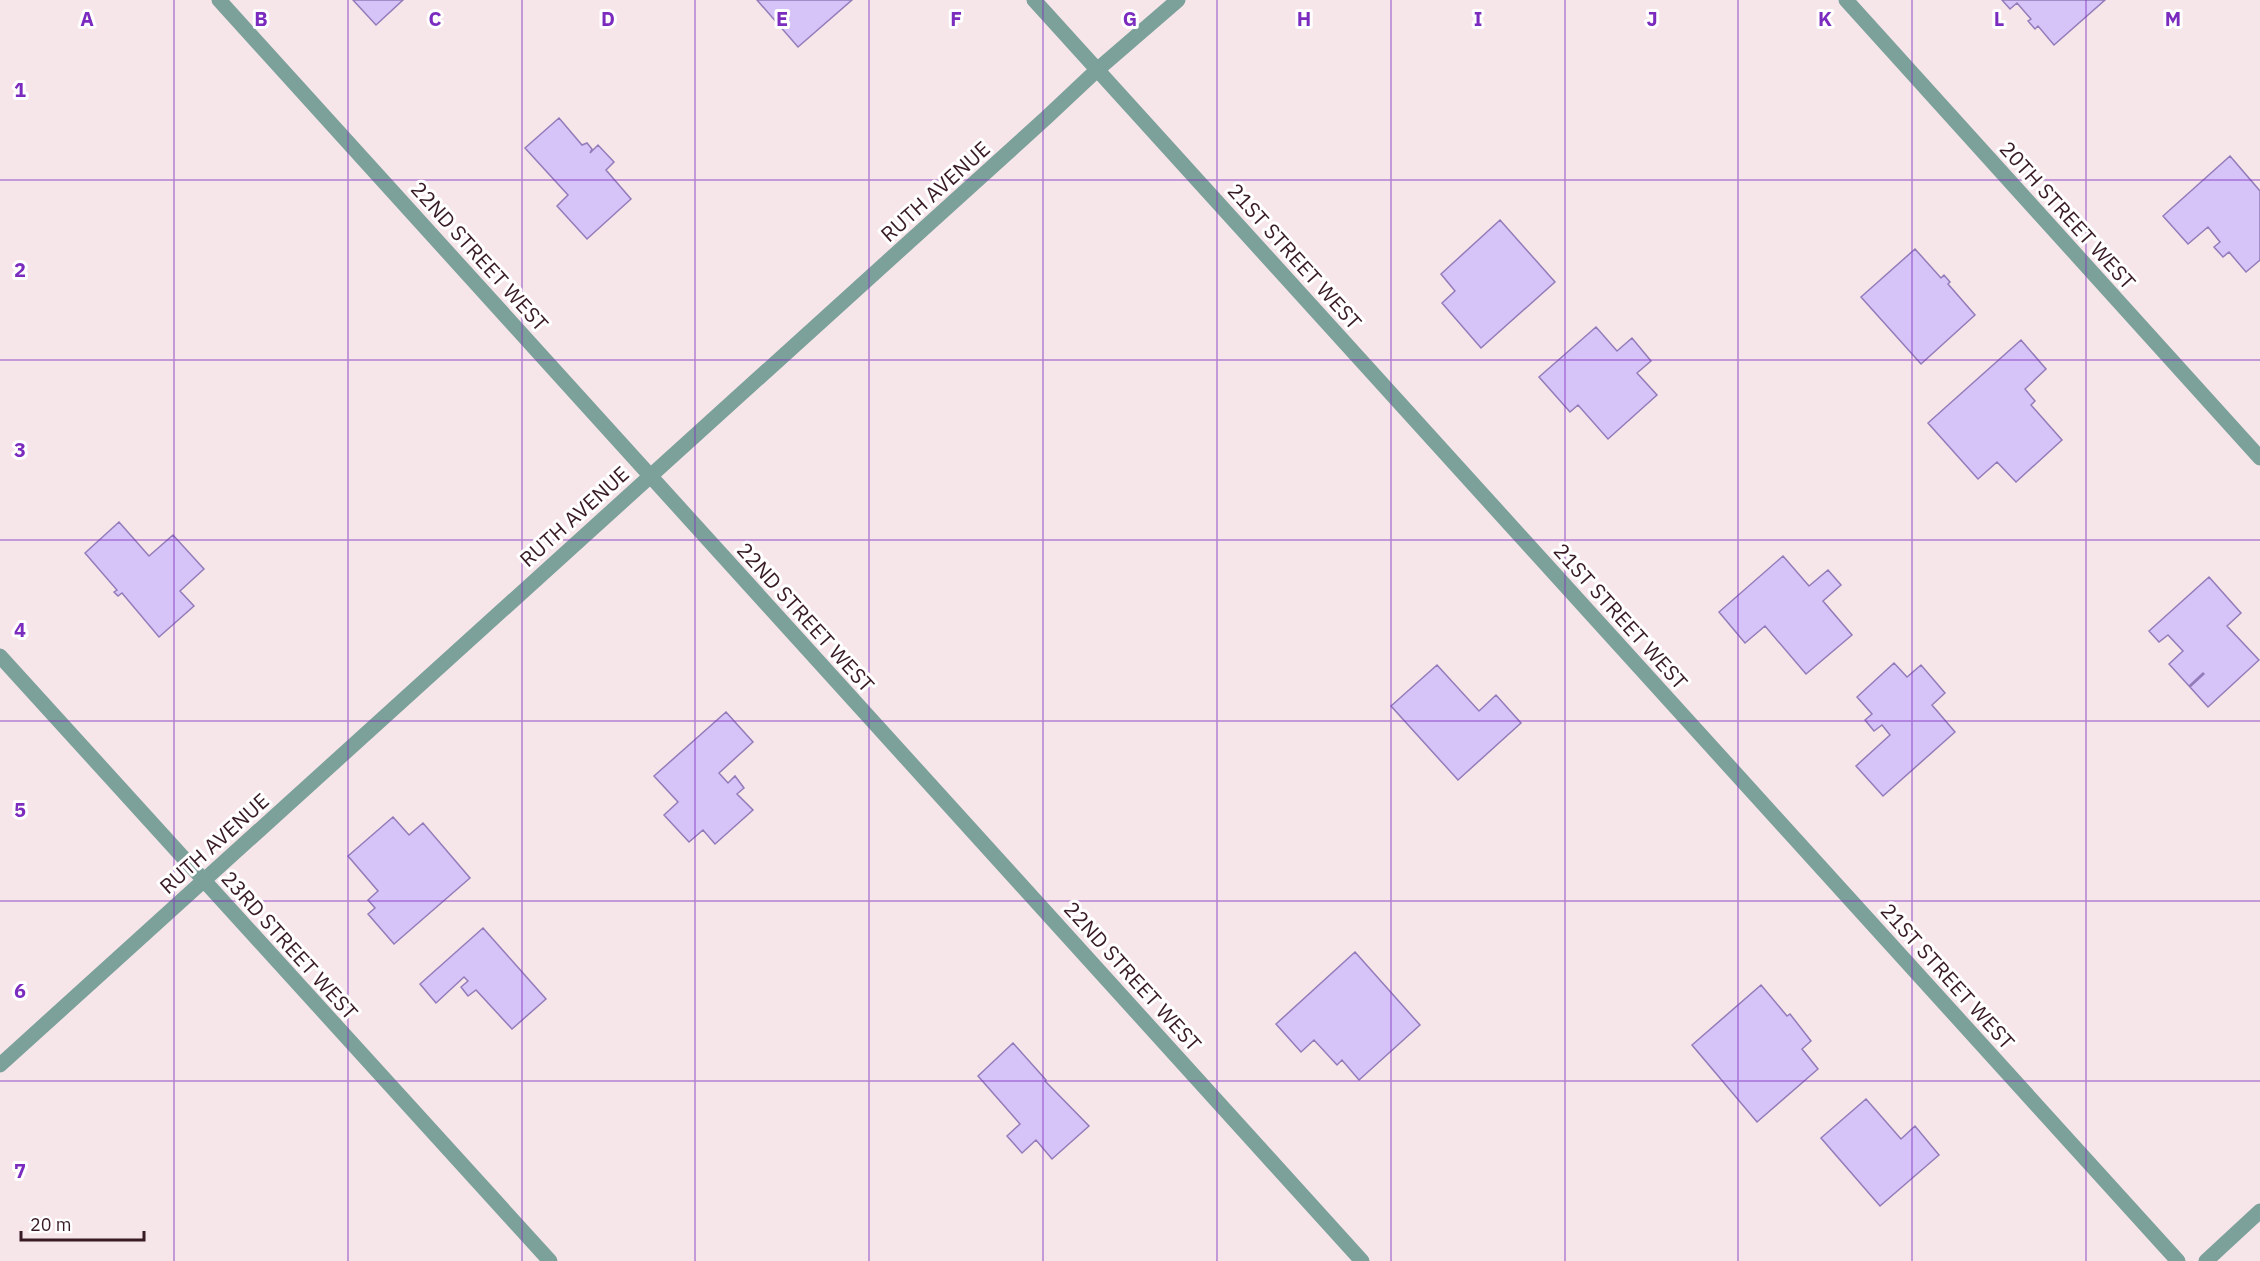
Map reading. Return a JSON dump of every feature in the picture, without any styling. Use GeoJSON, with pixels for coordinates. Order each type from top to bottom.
{"type":"FeatureCollection","features":[{"type":"Feature","properties":{"kind":"street","name":"22ND STREET WEST"},"geometry":{"type":"LineString","coordinates":[[219,0],[1362,1261]]}},
{"type":"Feature","properties":{"kind":"street","name":"21ST STREET WEST"},"geometry":{"type":"LineString","coordinates":[[1034,0],[2178,1261]]}},
{"type":"Feature","properties":{"kind":"street","name":"RUTH AVENUE"},"geometry":{"type":"LineString","coordinates":[[0,1065],[1097,70],[1178,0]]}},
{"type":"Feature","properties":{"kind":"street","name":"20TH STREET WEST"},"geometry":{"type":"LineString","coordinates":[[1846,0],[2260,458]]}},
{"type":"Feature","properties":{"kind":"street","name":"23RD STREET WEST"},"geometry":{"type":"LineString","coordinates":[[0,656],[550,1261]]}},
{"type":"Feature","properties":{"kind":"street"},"geometry":{"type":"LineString","coordinates":[[2206,1261],[2260,1211]]}},
{"type":"Feature","properties":{"kind":"building"},"geometry":{"type":"Polygon","coordinates":[[[353,0],[403,0],[376,25],[353,0]]]}},
{"type":"Feature","properties":{"kind":"building"},"geometry":{"type":"Polygon","coordinates":[[[757,0],[852,0],[798,47],[757,0]]]}},
{"type":"Feature","properties":{"kind":"building"},"geometry":{"type":"Polygon","coordinates":[[[2002,0],[2105,0],[2054,45],[2038,26],[2035,29],[2028,21],[2031,19],[2017,3],[2010,9],[2002,0]]]}},
{"type":"Feature","properties":{"kind":"building"},"geometry":{"type":"Polygon","coordinates":[[[559,118],[582,145],[587,143],[592,149],[590,153],[598,145],[614,162],[606,170],[631,199],[587,239],[557,206],[568,195],[525,148],[559,118]]]}},
{"type":"Feature","properties":{"kind":"building"},"geometry":{"type":"Polygon","coordinates":[[[2230,156],[2260,191],[2260,260],[2246,272],[2229,252],[2223,257],[2214,247],[2220,242],[2208,227],[2188,244],[2163,216],[2230,156]]]}},
{"type":"Feature","properties":{"kind":"building"},"geometry":{"type":"Polygon","coordinates":[[[1500,220],[1555,282],[1481,348],[1442,303],[1455,291],[1441,274],[1500,220]]]}},
{"type":"Feature","properties":{"kind":"building"},"geometry":{"type":"Polygon","coordinates":[[[1915,249],[1941,278],[1944,275],[1950,282],[1948,284],[1975,315],[1921,364],[1861,297],[1915,249]]]}},
{"type":"Feature","properties":{"kind":"building"},"geometry":{"type":"Polygon","coordinates":[[[1596,327],[1617,351],[1632,338],[1651,361],[1637,373],[1657,395],[1608,439],[1578,405],[1570,412],[1539,377],[1596,327]]]}},
{"type":"Feature","properties":{"kind":"building"},"geometry":{"type":"Polygon","coordinates":[[[2021,340],[2046,369],[2025,389],[2035,401],[2031,405],[2062,440],[2016,482],[1997,462],[1978,479],[1928,423],[2021,340]]]}},
{"type":"Feature","properties":{"kind":"building"},"geometry":{"type":"Polygon","coordinates":[[[119,522],[149,556],[173,535],[204,569],[180,591],[194,606],[159,637],[122,593],[118,596],[114,592],[117,590],[85,553],[119,522]]]}},
{"type":"Feature","properties":{"kind":"building"},"geometry":{"type":"Polygon","coordinates":[[[1783,556],[1809,586],[1828,570],[1841,585],[1823,601],[1852,635],[1806,674],[1765,626],[1745,643],[1719,612],[1783,556]]]}},
{"type":"Feature","properties":{"kind":"building"},"geometry":{"type":"Polygon","coordinates":[[[2209,577],[2241,613],[2227,626],[2259,660],[2208,707],[2190,687],[2204,674],[2189,686],[2169,664],[2183,651],[2168,635],[2159,642],[2149,631],[2209,577]]]}},
{"type":"Feature","properties":{"kind":"building"},"geometry":{"type":"Polygon","coordinates":[[[1894,663],[1907,677],[1921,665],[1945,693],[1932,705],[1955,732],[1883,796],[1856,766],[1890,735],[1882,725],[1874,731],[1865,720],[1872,714],[1857,697],[1894,663]]]}},
{"type":"Feature","properties":{"kind":"building"},"geometry":{"type":"Polygon","coordinates":[[[1437,665],[1479,711],[1496,695],[1521,723],[1458,780],[1391,706],[1437,665]]]}},
{"type":"Feature","properties":{"kind":"building"},"geometry":{"type":"Polygon","coordinates":[[[726,712],[753,742],[719,773],[728,783],[735,776],[744,788],[737,794],[753,810],[715,844],[703,830],[689,842],[664,815],[678,802],[654,776],[726,712]]]}},
{"type":"Feature","properties":{"kind":"building"},"geometry":{"type":"Polygon","coordinates":[[[393,817],[409,835],[423,823],[470,878],[394,944],[368,914],[375,908],[368,900],[378,891],[348,856],[393,817]]]}},
{"type":"Feature","properties":{"kind":"building"},"geometry":{"type":"Polygon","coordinates":[[[483,928],[546,999],[512,1029],[476,990],[468,996],[461,987],[468,981],[464,977],[436,1003],[420,984],[483,928]]]}},
{"type":"Feature","properties":{"kind":"building"},"geometry":{"type":"Polygon","coordinates":[[[1355,952],[1420,1025],[1359,1080],[1342,1060],[1337,1065],[1314,1040],[1301,1052],[1276,1024],[1355,952]]]}},
{"type":"Feature","properties":{"kind":"building"},"geometry":{"type":"Polygon","coordinates":[[[1761,985],[1787,1016],[1790,1014],[1811,1041],[1802,1049],[1818,1069],[1757,1122],[1692,1045],[1761,985]]]}},
{"type":"Feature","properties":{"kind":"building"},"geometry":{"type":"Polygon","coordinates":[[[1013,1043],[1045,1081],[1089,1126],[1052,1159],[1036,1140],[1022,1153],[1007,1136],[1020,1124],[978,1076],[1013,1043]]]}},
{"type":"Feature","properties":{"kind":"building"},"geometry":{"type":"Polygon","coordinates":[[[1866,1099],[1901,1139],[1915,1126],[1939,1155],[1880,1206],[1821,1138],[1866,1099]]]}}]}
